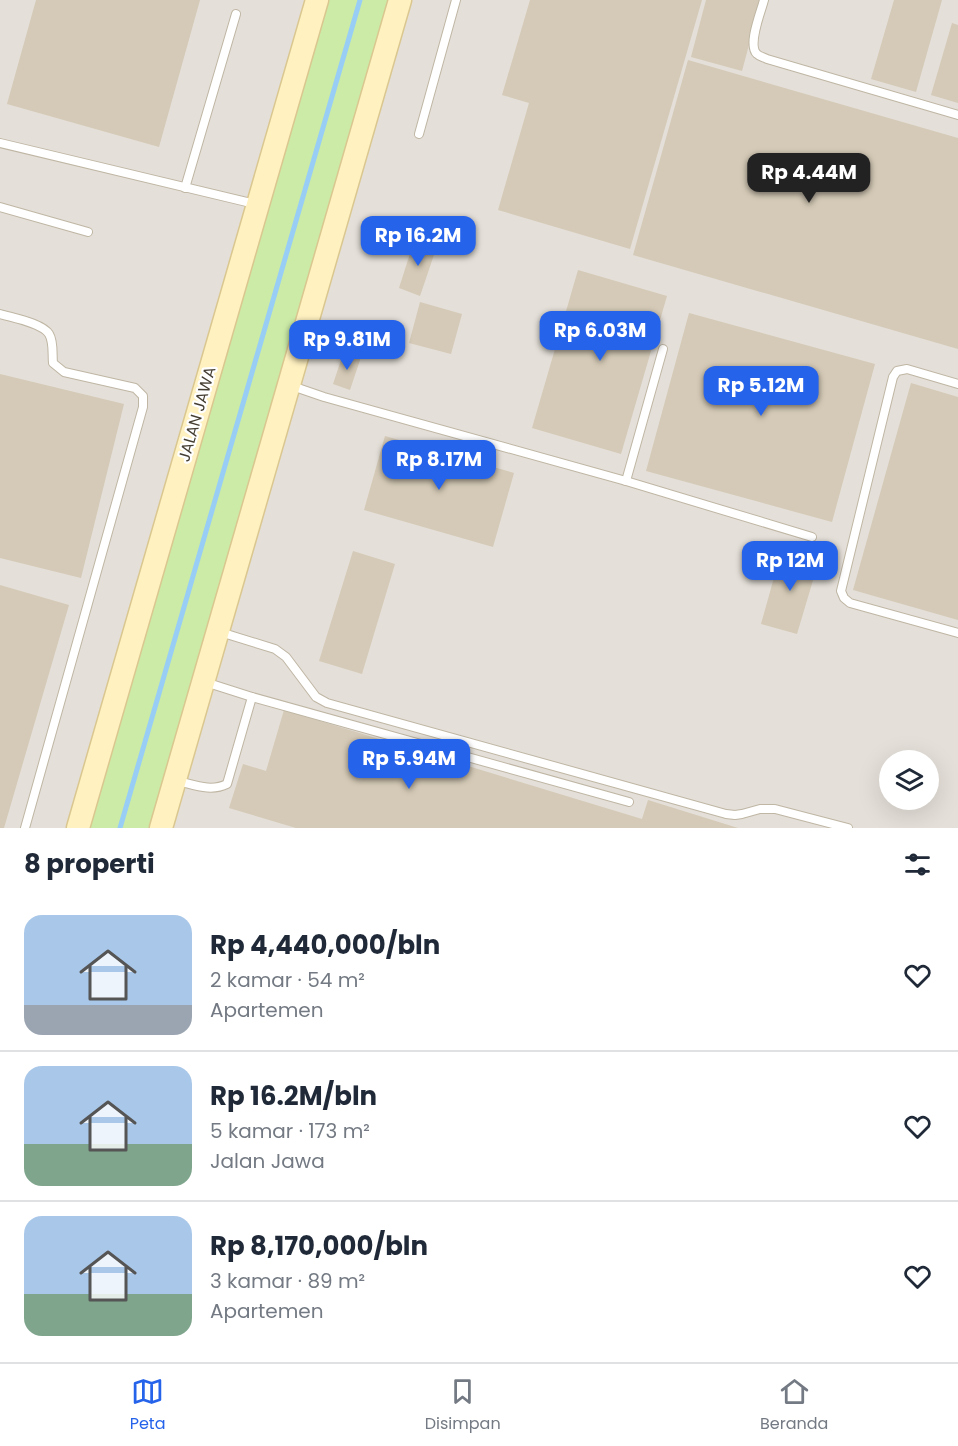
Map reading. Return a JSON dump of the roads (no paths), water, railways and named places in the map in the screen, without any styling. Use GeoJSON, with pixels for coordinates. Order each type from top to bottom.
{"type":"FeatureCollection","features":[{"type":"Feature","properties":{"kind":"street","name":"JALAN JAWA"},"geometry":{"type":"LineString","coordinates":[[78,828],[317,0]]}},
{"type":"Feature","properties":{"kind":"street"},"geometry":{"type":"LineString","coordinates":[[161,828],[400,0]]}},
{"type":"Feature","properties":{"kind":"lane"},"geometry":{"type":"LineString","coordinates":[[419,134],[456,0]]}},
{"type":"Feature","properties":{"kind":"lane"},"geometry":{"type":"LineString","coordinates":[[764,0],[753,39],[757,54],[767,59],[958,115]]}},
{"type":"Feature","properties":{"kind":"lane"},"geometry":{"type":"LineString","coordinates":[[185,188],[236,14]]}},
{"type":"Feature","properties":{"kind":"lane"},"geometry":{"type":"LineString","coordinates":[[0,142],[258,205]]}},
{"type":"Feature","properties":{"kind":"lane"},"geometry":{"type":"LineString","coordinates":[[0,207],[88,232]]}},
{"type":"Feature","properties":{"kind":"lane"},"geometry":{"type":"LineString","coordinates":[[0,314],[41,326],[49,333],[52,341],[53,363],[57,368],[64,372],[135,388],[143,396],[143,407],[25,828]]}},
{"type":"Feature","properties":{"kind":"lane"},"geometry":{"type":"LineString","coordinates":[[626,481],[663,349]]}},
{"type":"Feature","properties":{"kind":"lane"},"geometry":{"type":"LineString","coordinates":[[958,384],[907,369],[897,371],[893,377],[842,591],[844,598],[850,603],[958,633]]}},
{"type":"Feature","properties":{"kind":"lane"},"geometry":{"type":"LineString","coordinates":[[289,385],[324,397],[626,481],[812,537]]}},
{"type":"Feature","properties":{"kind":"lane"},"geometry":{"type":"LineString","coordinates":[[218,632],[275,649],[285,657],[316,697],[327,702],[726,814],[735,815],[760,809],[775,809],[848,828]]}},
{"type":"Feature","properties":{"kind":"lane"},"geometry":{"type":"LineString","coordinates":[[203,681],[252,697],[628,802]]}},
{"type":"Feature","properties":{"kind":"lane"},"geometry":{"type":"LineString","coordinates":[[175,780],[212,788],[219,788],[227,784],[252,697]]}},
{"type":"Feature","properties":{"kind":"waterway"},"geometry":{"type":"LineString","coordinates":[[120,828],[360,0]]}}]}
